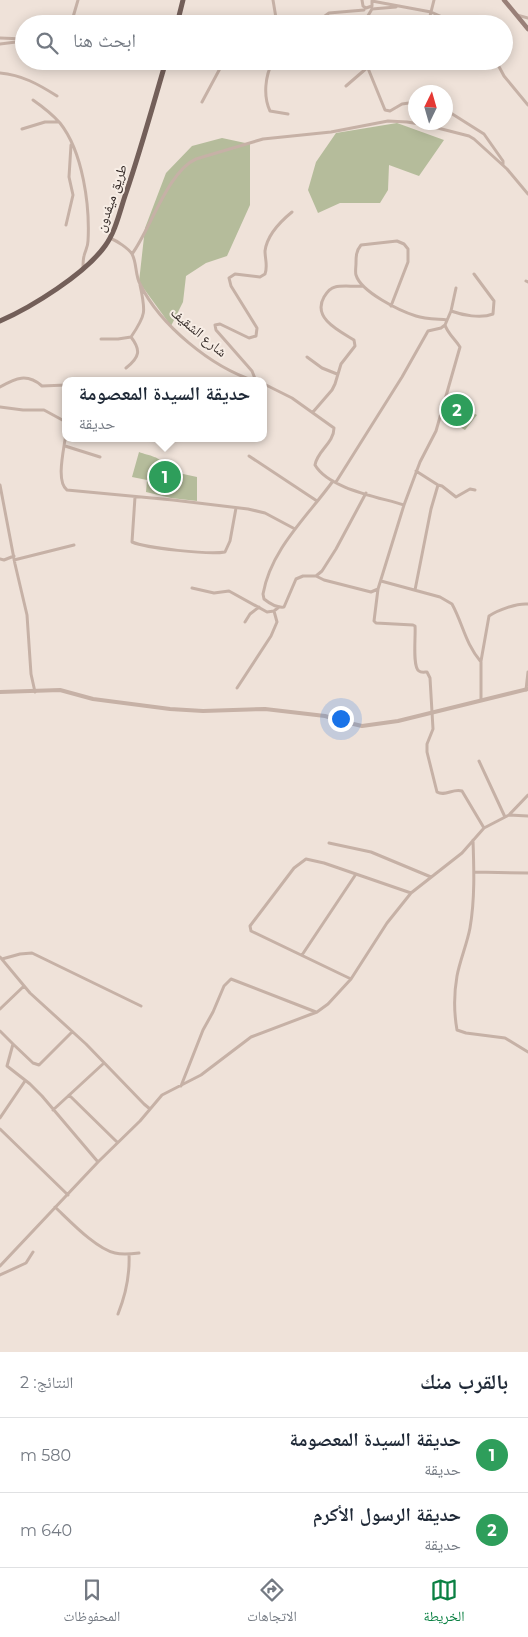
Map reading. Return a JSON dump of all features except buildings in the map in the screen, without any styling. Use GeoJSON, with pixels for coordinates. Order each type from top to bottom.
{"type":"FeatureCollection","features":[{"type":"Feature","properties":{"kind":"main road"},"geometry":{"type":"LineString","coordinates":[[179,15],[183,0]]}},
{"type":"Feature","properties":{"kind":"main road"},"geometry":{"type":"LineString","coordinates":[[504,0],[528,29]]}},
{"type":"Feature","properties":{"kind":"main road","name":"طريق ميفدون"},"geometry":{"type":"LineString","coordinates":[[0,320],[32,306],[83,268],[101,252],[110,238],[134,170],[163,70]]}},
{"type":"Feature","properties":{"kind":"street"},"geometry":{"type":"LineString","coordinates":[[74,15],[78,0]]}},
{"type":"Feature","properties":{"kind":"street"},"geometry":{"type":"LineString","coordinates":[[273,0],[276,15]]}},
{"type":"Feature","properties":{"kind":"street"},"geometry":{"type":"LineString","coordinates":[[362,0],[364,15]]}},
{"type":"Feature","properties":{"kind":"street"},"geometry":{"type":"LineString","coordinates":[[430,15],[434,0]]}},
{"type":"Feature","properties":{"kind":"street"},"geometry":{"type":"LineString","coordinates":[[368,15],[372,1],[431,12],[438,15]]}},
{"type":"Feature","properties":{"kind":"street"},"geometry":{"type":"LineString","coordinates":[[328,15],[363,8],[398,6]]}},
{"type":"Feature","properties":{"kind":"street"},"geometry":{"type":"LineString","coordinates":[[516,15],[528,18]]}},
{"type":"Feature","properties":{"kind":"street"},"geometry":{"type":"LineString","coordinates":[[0,38],[15,39]]}},
{"type":"Feature","properties":{"kind":"street"},"geometry":{"type":"LineString","coordinates":[[0,44],[15,42]]}},
{"type":"Feature","properties":{"kind":"street"},"geometry":{"type":"LineString","coordinates":[[202,102],[219,70]]}},
{"type":"Feature","properties":{"kind":"street"},"geometry":{"type":"LineString","coordinates":[[269,70],[266,77],[268,108],[274,113],[288,114]]}},
{"type":"Feature","properties":{"kind":"street"},"geometry":{"type":"LineString","coordinates":[[346,86],[365,70]]}},
{"type":"Feature","properties":{"kind":"street"},"geometry":{"type":"LineString","coordinates":[[369,70],[385,110],[390,111],[402,104],[408,103]]}},
{"type":"Feature","properties":{"kind":"street"},"geometry":{"type":"LineString","coordinates":[[501,70],[506,80],[528,105]]}},
{"type":"Feature","properties":{"kind":"street"},"geometry":{"type":"LineString","coordinates":[[0,73],[28,79],[57,96]]}},
{"type":"Feature","properties":{"kind":"street"},"geometry":{"type":"LineString","coordinates":[[33,100],[59,122],[71,144],[83,176],[88,208],[88,238],[83,257],[83,268]]}},
{"type":"Feature","properties":{"kind":"street"},"geometry":{"type":"LineString","coordinates":[[453,114],[484,134],[503,161],[502,165]]}},
{"type":"Feature","properties":{"kind":"street"},"geometry":{"type":"LineString","coordinates":[[110,238],[132,254],[143,237],[158,206],[188,164],[196,159],[257,140],[339,130],[388,121],[430,125],[469,136],[502,165],[528,194]]}},
{"type":"Feature","properties":{"kind":"street"},"geometry":{"type":"LineString","coordinates":[[22,129],[45,122],[59,122]]}},
{"type":"Feature","properties":{"kind":"street"},"geometry":{"type":"LineString","coordinates":[[66,225],[73,195],[68,177],[71,144]]}},
{"type":"Feature","properties":{"kind":"street","name":"شارع الشقيف"},"geometry":{"type":"LineString","coordinates":[[254,377],[252,371],[216,330],[215,325],[220,324],[249,338],[256,336],[257,328],[231,286],[229,278],[235,274],[260,276],[265,274],[267,268],[266,245],[277,227],[292,212]]}},
{"type":"Feature","properties":{"kind":"street"},"geometry":{"type":"LineString","coordinates":[[391,306],[408,262],[408,249],[404,244],[397,241],[360,245],[357,253],[356,271],[358,279],[363,286],[391,306],[416,316],[447,320]]}},
{"type":"Feature","properties":{"kind":"street","name":"شارع الشقيف"},"geometry":{"type":"LineString","coordinates":[[132,254],[139,282],[171,326],[189,342],[227,369],[246,377]]}},
{"type":"Feature","properties":{"kind":"street"},"geometry":{"type":"LineString","coordinates":[[451,311],[479,318],[493,314],[494,301],[474,274]]}},
{"type":"Feature","properties":{"kind":"street"},"geometry":{"type":"LineString","coordinates":[[131,337],[144,315],[139,282]]}},
{"type":"Feature","properties":{"kind":"street"},"geometry":{"type":"LineString","coordinates":[[313,412],[332,390],[341,364],[354,350],[355,343],[354,340],[337,330],[324,318],[321,311],[322,300],[333,287],[363,286]]}},
{"type":"Feature","properties":{"kind":"street"},"geometry":{"type":"LineString","coordinates":[[280,607],[265,600],[263,596],[274,559],[295,529],[334,482],[402,377],[428,331],[441,328],[444,325],[451,311],[456,288]]}},
{"type":"Feature","properties":{"kind":"street"},"geometry":{"type":"LineString","coordinates":[[444,325],[447,332],[460,347],[436,431],[416,471],[378,589],[375,622],[411,624],[415,626],[415,662],[418,670],[427,672],[429,675],[433,729],[426,752],[436,790],[440,794],[457,790],[462,791],[484,828]]}},
{"type":"Feature","properties":{"kind":"street"},"geometry":{"type":"LineString","coordinates":[[101,339],[131,337]]}},
{"type":"Feature","properties":{"kind":"street"},"geometry":{"type":"LineString","coordinates":[[126,368],[134,361],[137,354],[137,345],[131,337]]}},
{"type":"Feature","properties":{"kind":"street"},"geometry":{"type":"LineString","coordinates":[[307,357],[322,368],[338,374]]}},
{"type":"Feature","properties":{"kind":"street"},"geometry":{"type":"LineString","coordinates":[[0,387],[18,378],[33,379],[42,386],[62,385]]}},
{"type":"Feature","properties":{"kind":"street"},"geometry":{"type":"LineString","coordinates":[[267,385],[287,394],[334,428],[332,435],[314,465],[334,482],[404,505]]}},
{"type":"Feature","properties":{"kind":"street"},"geometry":{"type":"LineString","coordinates":[[0,407],[44,410],[62,420]]}},
{"type":"Feature","properties":{"kind":"street"},"geometry":{"type":"LineString","coordinates":[[65,442],[61,473],[64,488],[71,492],[135,496],[248,509],[264,513],[295,529]]}},
{"type":"Feature","properties":{"kind":"street"},"geometry":{"type":"LineString","coordinates":[[65,446],[100,457]]}},
{"type":"Feature","properties":{"kind":"street"},"geometry":{"type":"LineString","coordinates":[[250,456],[317,501]]}},
{"type":"Feature","properties":{"kind":"street"},"geometry":{"type":"LineString","coordinates":[[416,471],[442,486],[456,497],[467,490],[475,490]]}},
{"type":"Feature","properties":{"kind":"street"},"geometry":{"type":"LineString","coordinates":[[0,485],[27,615],[31,674],[35,692]]}},
{"type":"Feature","properties":{"kind":"street"},"geometry":{"type":"LineString","coordinates":[[414,590],[438,485]]}},
{"type":"Feature","properties":{"kind":"street"},"geometry":{"type":"LineString","coordinates":[[316,576],[322,571],[336,549],[366,493]]}},
{"type":"Feature","properties":{"kind":"street"},"geometry":{"type":"LineString","coordinates":[[135,496],[132,542],[160,548],[198,552],[225,552],[230,541],[236,508]]}},
{"type":"Feature","properties":{"kind":"street"},"geometry":{"type":"LineString","coordinates":[[0,559],[4,560],[74,545]]}},
{"type":"Feature","properties":{"kind":"street"},"geometry":{"type":"LineString","coordinates":[[192,588],[214,593],[229,591],[267,612],[274,611],[287,603],[296,579],[303,576],[316,576],[324,580],[371,592],[378,589]]}},
{"type":"Feature","properties":{"kind":"street"},"geometry":{"type":"LineString","coordinates":[[381,580],[448,600],[452,604],[473,653],[481,662]]}},
{"type":"Feature","properties":{"kind":"street"},"geometry":{"type":"LineString","coordinates":[[481,700],[481,662],[489,616],[528,604]]}},
{"type":"Feature","properties":{"kind":"street"},"geometry":{"type":"LineString","coordinates":[[245,622],[250,614],[260,607]]}},
{"type":"Feature","properties":{"kind":"street"},"geometry":{"type":"LineString","coordinates":[[237,688],[271,636],[277,622],[274,611]]}},
{"type":"Feature","properties":{"kind":"street"},"geometry":{"type":"LineString","coordinates":[[0,692],[60,690],[93,700],[156,708],[203,711],[265,709],[325,716],[362,726],[432,713],[527,690],[528,672]]}},
{"type":"Feature","properties":{"kind":"street"},"geometry":{"type":"LineString","coordinates":[[479,761],[505,817]]}},
{"type":"Feature","properties":{"kind":"street"},"geometry":{"type":"LineString","coordinates":[[509,816],[528,795]]}},
{"type":"Feature","properties":{"kind":"street"},"geometry":{"type":"LineString","coordinates":[[0,1266],[117,1142],[140,1121],[162,1095],[206,1072],[251,1037],[317,1012],[340,993],[387,923],[411,893],[462,852],[484,828],[505,817],[528,816]]}},
{"type":"Feature","properties":{"kind":"street"},"geometry":{"type":"LineString","coordinates":[[473,839],[474,872],[470,928],[455,990],[457,1030],[505,1038],[528,1052]]}},
{"type":"Feature","properties":{"kind":"street"},"geometry":{"type":"LineString","coordinates":[[329,843],[371,852],[431,877]]}},
{"type":"Feature","properties":{"kind":"street"},"geometry":{"type":"LineString","coordinates":[[351,979],[251,932],[250,926],[294,868],[303,860],[309,859],[411,893]]}},
{"type":"Feature","properties":{"kind":"street"},"geometry":{"type":"LineString","coordinates":[[474,872],[528,873]]}},
{"type":"Feature","properties":{"kind":"street"},"geometry":{"type":"LineString","coordinates":[[302,955],[356,874]]}},
{"type":"Feature","properties":{"kind":"street"},"geometry":{"type":"LineString","coordinates":[[141,1006],[32,953],[1,958],[24,986],[86,1044],[150,1109]]}},
{"type":"Feature","properties":{"kind":"street"},"geometry":{"type":"LineString","coordinates":[[181,1086],[203,1030],[224,986],[231,979],[317,1012]]}},
{"type":"Feature","properties":{"kind":"street"},"geometry":{"type":"LineString","coordinates":[[0,1008],[24,986]]}},
{"type":"Feature","properties":{"kind":"street"},"geometry":{"type":"LineString","coordinates":[[0,1031],[33,1063],[39,1065],[72,1032]]}},
{"type":"Feature","properties":{"kind":"street"},"geometry":{"type":"LineString","coordinates":[[13,1044],[6,1065],[25,1081],[53,1110],[98,1162]]}},
{"type":"Feature","properties":{"kind":"street"},"geometry":{"type":"LineString","coordinates":[[53,1110],[104,1063]]}},
{"type":"Feature","properties":{"kind":"street"},"geometry":{"type":"LineString","coordinates":[[0,1118],[25,1081]]}},
{"type":"Feature","properties":{"kind":"street"},"geometry":{"type":"LineString","coordinates":[[69,1096],[117,1142]]}},
{"type":"Feature","properties":{"kind":"street"},"geometry":{"type":"LineString","coordinates":[[0,1128],[68,1195]]}},
{"type":"Feature","properties":{"kind":"street"},"geometry":{"type":"LineString","coordinates":[[55,1207],[75,1227],[106,1250],[115,1253],[139,1253]]}},
{"type":"Feature","properties":{"kind":"street"},"geometry":{"type":"LineString","coordinates":[[0,1275],[26,1262],[33,1252]]}},
{"type":"Feature","properties":{"kind":"street"},"geometry":{"type":"LineString","coordinates":[[118,1314],[128,1280],[129,1254]]}},
{"type":"Feature","properties":{"kind":"green space"},"geometry":{"type":"Polygon","coordinates":[[[397,123],[408,127],[408,130],[416,130],[444,140],[419,176],[389,165],[388,190],[380,203],[340,203],[318,213],[308,190],[316,162],[336,133],[397,123]]]}},
{"type":"Feature","properties":{"kind":"green space"},"geometry":{"type":"Polygon","coordinates":[[[222,138],[250,144],[250,205],[227,256],[206,263],[186,276],[183,302],[171,326],[139,282],[145,228],[166,173],[192,146],[222,138]]]}},
{"type":"Feature","properties":{"kind":"green space"},"geometry":{"type":"Polygon","coordinates":[[[449,398],[477,415],[465,430],[443,417],[449,398]]]}},
{"type":"Feature","properties":{"kind":"green space"},"geometry":{"type":"Polygon","coordinates":[[[139,452],[158,458],[165,467],[174,472],[197,477],[197,501],[171,498],[146,492],[147,480],[132,477],[139,452]]]}},
{"type":"Feature","properties":{"kind":"place","name":"حديقة الرسول الأكرم"},"geometry":{"type":"Point","coordinates":[457,410]}},
{"type":"Feature","properties":{"kind":"place","name":"حديقة السيدة المعصومة"},"geometry":{"type":"Point","coordinates":[165,477]}}]}
